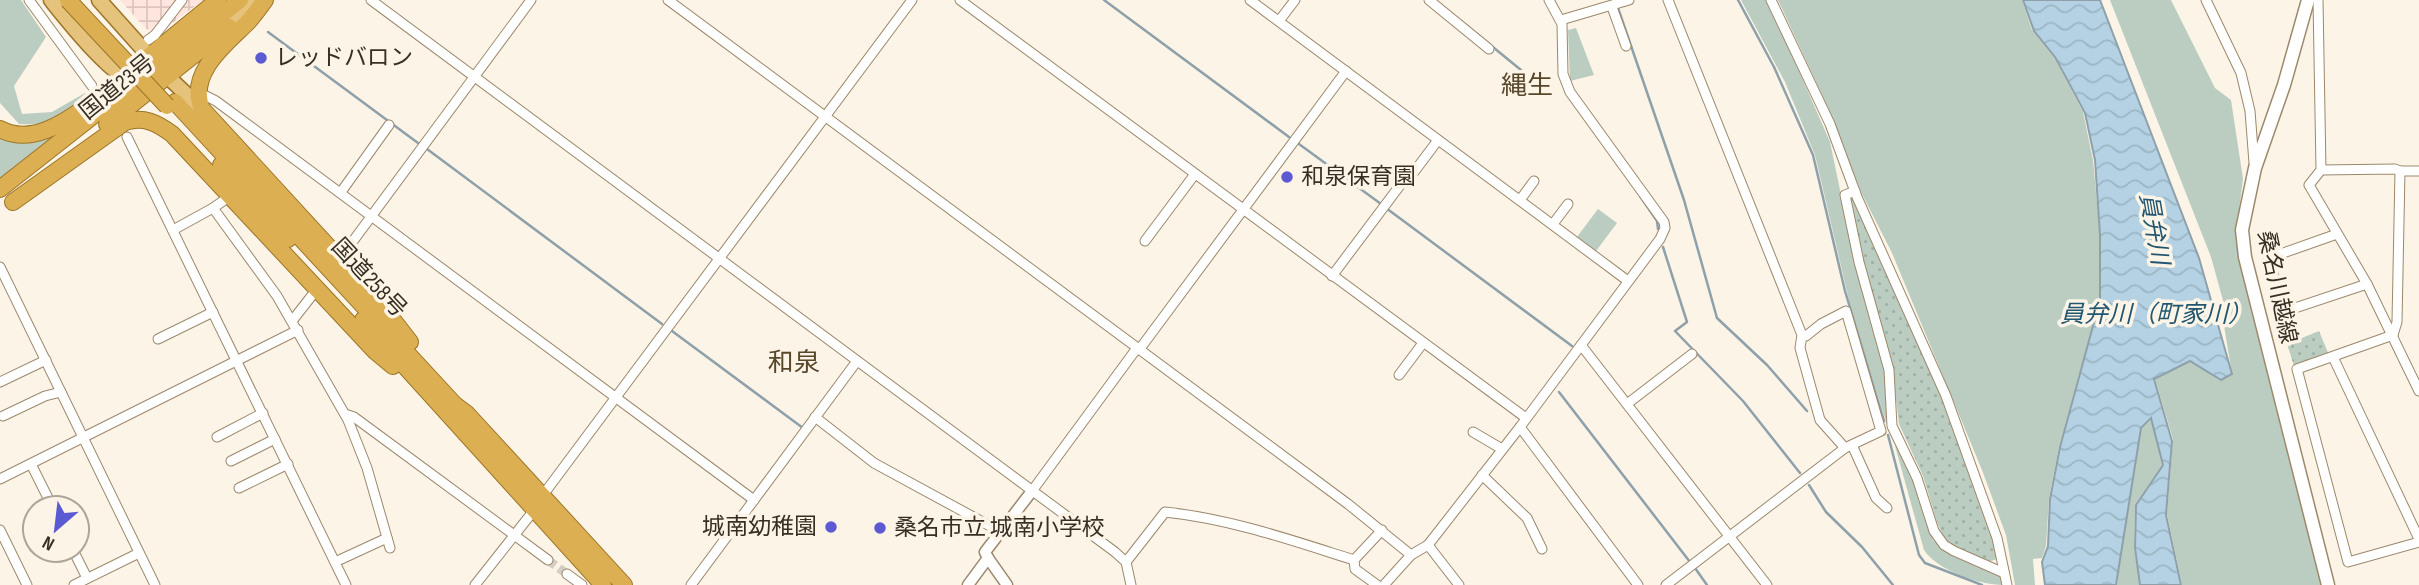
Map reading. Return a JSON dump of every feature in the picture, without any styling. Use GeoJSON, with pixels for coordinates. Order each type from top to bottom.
{"type":"FeatureCollection","features":[{"type":"Feature","properties":{"kind":"highway","name":"国道258号"},"geometry":{"type":"LineString","coordinates":[[70,0],[455,405],[467,414],[603,585]]}},
{"type":"Feature","properties":{"kind":"highway","name":"国道258号"},"geometry":{"type":"LineString","coordinates":[[83,0],[171,104],[430,396],[624,585]]}},
{"type":"Feature","properties":{"kind":"highway"},"geometry":{"type":"LineString","coordinates":[[0,129],[15,135],[30,135],[50,129],[74,116],[129,77],[157,61],[218,0]]}},
{"type":"Feature","properties":{"kind":"highway","name":"国道23号"},"geometry":{"type":"LineString","coordinates":[[6,206],[120,114],[157,61],[240,0]]}},
{"type":"Feature","properties":{"kind":"highway"},"geometry":{"type":"LineString","coordinates":[[265,0],[249,21],[212,57],[202,77],[201,101],[255,174],[379,302],[467,414]]}},
{"type":"Feature","properties":{"kind":"highway","name":"国道23号"},"geometry":{"type":"LineString","coordinates":[[157,61],[265,0]]}},
{"type":"Feature","properties":{"kind":"highway","name":"国道23号"},"geometry":{"type":"LineString","coordinates":[[0,189],[129,77]]}},
{"type":"Feature","properties":{"kind":"highway"},"geometry":{"type":"LineString","coordinates":[[6,206],[125,122],[133,119],[151,121],[172,134],[232,195],[374,351],[430,396]]}},
{"type":"Feature","properties":{"kind":"main road"},"geometry":{"type":"LineString","coordinates":[[51,0],[70,23],[129,77]]}},
{"type":"Feature","properties":{"kind":"main road"},"geometry":{"type":"LineString","coordinates":[[70,0],[118,52],[129,77],[131,98],[120,114]]}},
{"type":"Feature","properties":{"kind":"main road"},"geometry":{"type":"LineString","coordinates":[[99,0],[157,61],[201,101]]}},
{"type":"Feature","properties":{"kind":"main road"},"geometry":{"type":"LineString","coordinates":[[157,61],[256,0]]}},
{"type":"Feature","properties":{"kind":"main road","name":"桑名川越線"},"geometry":{"type":"LineString","coordinates":[[2308,0],[2284,85],[2255,168],[2242,230],[2245,257],[2328,585]]}},
{"type":"Feature","properties":{"kind":"street"},"geometry":{"type":"LineString","coordinates":[[30,0],[92,86]]}},
{"type":"Feature","properties":{"kind":"street"},"geometry":{"type":"LineString","coordinates":[[157,61],[155,35],[181,0]]}},
{"type":"Feature","properties":{"kind":"street"},"geometry":{"type":"LineString","coordinates":[[371,0],[1126,562],[1131,585]]}},
{"type":"Feature","properties":{"kind":"street"},"geometry":{"type":"LineString","coordinates":[[339,260],[531,0]]}},
{"type":"Feature","properties":{"kind":"street"},"geometry":{"type":"LineString","coordinates":[[668,0],[1382,530],[1411,555]]}},
{"type":"Feature","properties":{"kind":"street"},"geometry":{"type":"LineString","coordinates":[[475,585],[912,0]]}},
{"type":"Feature","properties":{"kind":"street"},"geometry":{"type":"LineString","coordinates":[[960,0],[1526,418]]}},
{"type":"Feature","properties":{"kind":"street"},"geometry":{"type":"LineString","coordinates":[[1250,0],[1628,281]]}},
{"type":"Feature","properties":{"kind":"street"},"geometry":{"type":"LineString","coordinates":[[1279,22],[1295,0]]}},
{"type":"Feature","properties":{"kind":"street"},"geometry":{"type":"LineString","coordinates":[[1429,0],[1489,50]]}},
{"type":"Feature","properties":{"kind":"street"},"geometry":{"type":"LineString","coordinates":[[1382,530],[1354,560],[1355,569],[1384,584],[1411,555],[1428,545],[1520,428],[1663,233],[1664,222],[1570,92],[1563,74],[1561,20],[1549,0]]}},
{"type":"Feature","properties":{"kind":"street"},"geometry":{"type":"LineString","coordinates":[[1561,20],[1629,0]]}},
{"type":"Feature","properties":{"kind":"street"},"geometry":{"type":"LineString","coordinates":[[1668,0],[1801,335],[1800,348],[1820,420],[1848,446],[1875,498],[1887,508]]}},
{"type":"Feature","properties":{"kind":"street"},"geometry":{"type":"LineString","coordinates":[[1771,0],[1830,124],[1855,191],[1946,396],[1997,538],[2007,585]]}},
{"type":"Feature","properties":{"kind":"street"},"geometry":{"type":"LineString","coordinates":[[2206,0],[2241,73],[2250,111],[2255,168]]}},
{"type":"Feature","properties":{"kind":"street"},"geometry":{"type":"LineString","coordinates":[[2318,0],[2321,170],[2309,185],[2367,285],[2419,391]]}},
{"type":"Feature","properties":{"kind":"street"},"geometry":{"type":"LineString","coordinates":[[1612,7],[1626,46]]}},
{"type":"Feature","properties":{"kind":"street"},"geometry":{"type":"LineString","coordinates":[[56,36],[70,23]]}},
{"type":"Feature","properties":{"kind":"street"},"geometry":{"type":"LineString","coordinates":[[1007,585],[985,552],[1346,71]]}},
{"type":"Feature","properties":{"kind":"street"},"geometry":{"type":"LineString","coordinates":[[201,101],[216,101],[754,500]]}},
{"type":"Feature","properties":{"kind":"street"},"geometry":{"type":"LineString","coordinates":[[341,192],[389,125]]}},
{"type":"Feature","properties":{"kind":"street"},"geometry":{"type":"LineString","coordinates":[[127,137],[346,585]]}},
{"type":"Feature","properties":{"kind":"street"},"geometry":{"type":"LineString","coordinates":[[1332,276],[1438,140]]}},
{"type":"Feature","properties":{"kind":"street"},"geometry":{"type":"LineString","coordinates":[[2321,170],[2419,171]]}},
{"type":"Feature","properties":{"kind":"street"},"geometry":{"type":"LineString","coordinates":[[2393,335],[2397,322],[2400,171]]}},
{"type":"Feature","properties":{"kind":"street"},"geometry":{"type":"LineString","coordinates":[[1145,241],[1195,174]]}},
{"type":"Feature","properties":{"kind":"street"},"geometry":{"type":"LineString","coordinates":[[1520,200],[1534,181]]}},
{"type":"Feature","properties":{"kind":"street"},"geometry":{"type":"LineString","coordinates":[[1855,191],[1845,195],[1859,262],[1889,370],[1892,426],[1917,478],[1934,531],[1939,538],[1954,551],[2004,573]]}},
{"type":"Feature","properties":{"kind":"street"},"geometry":{"type":"LineString","coordinates":[[173,230],[232,195]]}},
{"type":"Feature","properties":{"kind":"street"},"geometry":{"type":"LineString","coordinates":[[1553,225],[1569,204]]}},
{"type":"Feature","properties":{"kind":"street"},"geometry":{"type":"LineString","coordinates":[[213,208],[272,288],[345,414],[364,457],[390,548]]}},
{"type":"Feature","properties":{"kind":"street"},"geometry":{"type":"LineString","coordinates":[[2337,234],[2269,258],[2283,312],[2367,285]]}},
{"type":"Feature","properties":{"kind":"street"},"geometry":{"type":"LineString","coordinates":[[0,267],[155,585]]}},
{"type":"Feature","properties":{"kind":"street"},"geometry":{"type":"LineString","coordinates":[[292,321],[317,289]]}},
{"type":"Feature","properties":{"kind":"street"},"geometry":{"type":"LineString","coordinates":[[1801,335],[1806,337],[1821,324],[1846,311],[1881,431]]}},
{"type":"Feature","properties":{"kind":"street"},"geometry":{"type":"LineString","coordinates":[[158,338],[213,312]]}},
{"type":"Feature","properties":{"kind":"street"},"geometry":{"type":"LineString","coordinates":[[0,479],[298,330]]}},
{"type":"Feature","properties":{"kind":"street"},"geometry":{"type":"LineString","coordinates":[[2333,357],[2419,540],[2348,562],[2297,369],[2393,335]]}},
{"type":"Feature","properties":{"kind":"street"},"geometry":{"type":"LineString","coordinates":[[1399,375],[1423,343]]}},
{"type":"Feature","properties":{"kind":"street"},"geometry":{"type":"LineString","coordinates":[[1581,345],[1767,585]]}},
{"type":"Feature","properties":{"kind":"street"},"geometry":{"type":"LineString","coordinates":[[1627,404],[1692,354]]}},
{"type":"Feature","properties":{"kind":"street"},"geometry":{"type":"LineString","coordinates":[[0,382],[46,360]]}},
{"type":"Feature","properties":{"kind":"street"},"geometry":{"type":"LineString","coordinates":[[691,585],[857,361]]}},
{"type":"Feature","properties":{"kind":"street"},"geometry":{"type":"LineString","coordinates":[[3,416],[45,396],[61,392]]}},
{"type":"Feature","properties":{"kind":"street"},"geometry":{"type":"LineString","coordinates":[[217,437],[264,413]]}},
{"type":"Feature","properties":{"kind":"street"},"geometry":{"type":"LineString","coordinates":[[345,414],[354,417],[548,560]]}},
{"type":"Feature","properties":{"kind":"street"},"geometry":{"type":"LineString","coordinates":[[815,417],[874,464],[1001,531]]}},
{"type":"Feature","properties":{"kind":"street"},"geometry":{"type":"LineString","coordinates":[[1666,585],[1848,446],[1892,426]]}},
{"type":"Feature","properties":{"kind":"street"},"geometry":{"type":"LineString","coordinates":[[1520,428],[1638,585]]}},
{"type":"Feature","properties":{"kind":"street"},"geometry":{"type":"LineString","coordinates":[[1473,432],[1502,449]]}},
{"type":"Feature","properties":{"kind":"street"},"geometry":{"type":"LineString","coordinates":[[231,461],[275,439]]}},
{"type":"Feature","properties":{"kind":"street"},"geometry":{"type":"LineString","coordinates":[[31,464],[46,494]]}},
{"type":"Feature","properties":{"kind":"street"},"geometry":{"type":"LineString","coordinates":[[239,488],[288,464]]}},
{"type":"Feature","properties":{"kind":"street"},"geometry":{"type":"LineString","coordinates":[[1482,475],[1527,518],[1542,549]]}},
{"type":"Feature","properties":{"kind":"street"},"geometry":{"type":"LineString","coordinates":[[1126,562],[1165,512],[1208,518],[1281,536],[1354,560]]}},
{"type":"Feature","properties":{"kind":"street"},"geometry":{"type":"LineString","coordinates":[[0,530],[27,585]]}},
{"type":"Feature","properties":{"kind":"street"},"geometry":{"type":"LineString","coordinates":[[335,562],[387,538]]}},
{"type":"Feature","properties":{"kind":"street"},"geometry":{"type":"LineString","coordinates":[[1428,545],[1454,583]]}},
{"type":"Feature","properties":{"kind":"street"},"geometry":{"type":"LineString","coordinates":[[74,585],[139,553]]}},
{"type":"Feature","properties":{"kind":"street"},"geometry":{"type":"LineString","coordinates":[[968,585],[988,558]]}},
{"type":"Feature","properties":{"kind":"street"},"geometry":{"type":"LineString","coordinates":[[80,564],[87,578]]}},
{"type":"Feature","properties":{"kind":"street"},"geometry":{"type":"LineString","coordinates":[[567,574],[582,585]]}},
{"type":"Feature","properties":{"kind":"shaded area"},"geometry":{"type":"Polygon","coordinates":[[[120,0],[203,0],[158,34],[146,29],[120,0]]]}},
{"type":"Feature","properties":{"kind":"green space"},"geometry":{"type":"Polygon","coordinates":[[[0,0],[21,0],[46,37],[14,86],[22,114],[52,112],[85,93],[89,97],[57,118],[40,123],[19,124],[0,103],[0,0]]]}},
{"type":"Feature","properties":{"kind":"green space"},"geometry":{"type":"Polygon","coordinates":[[[1741,0],[1768,0],[1830,142],[1844,209],[1882,357],[1890,414],[1887,425],[1851,309],[1815,155],[1785,82],[1741,0]]]}},
{"type":"Feature","properties":{"kind":"green space"},"geometry":{"type":"Polygon","coordinates":[[[1778,0],[2022,0],[2032,30],[2055,59],[2083,112],[2093,160],[2100,235],[2100,299],[2059,447],[2049,498],[2046,546],[2042,558],[2033,559],[2035,585],[2015,585],[2006,535],[1982,470],[1892,253],[1862,194],[1829,110],[1778,0]]]}},
{"type":"Feature","properties":{"kind":"green space"},"geometry":{"type":"Polygon","coordinates":[[[2110,0],[2171,0],[2215,88],[2231,100],[2243,179],[2237,226],[2238,257],[2321,585],[2182,585],[2167,514],[2173,439],[2155,379],[2191,361],[2220,381],[2232,375],[2223,319],[2227,315],[2211,257],[2110,0]]]}},
{"type":"Feature","properties":{"kind":"green space"},"geometry":{"type":"Polygon","coordinates":[[[1576,28],[1594,75],[1570,81],[1568,30],[1576,28]]]}},
{"type":"Feature","properties":{"kind":"green space"},"geometry":{"type":"Polygon","coordinates":[[[71,126],[0,185],[0,136],[19,143],[37,142],[71,126]]]}},
{"type":"Feature","properties":{"kind":"green space"},"geometry":{"type":"Polygon","coordinates":[[[1854,194],[1941,394],[1994,539],[1997,559],[1988,562],[1951,544],[1944,538],[1937,522],[1923,476],[1899,424],[1892,366],[1866,277],[1848,197],[1854,194]]]}},
{"type":"Feature","properties":{"kind":"green space"},"geometry":{"type":"Polygon","coordinates":[[[1598,209],[1617,223],[1596,251],[1577,237],[1598,209]]]}},
{"type":"Feature","properties":{"kind":"green space"},"geometry":{"type":"Polygon","coordinates":[[[2319,331],[2329,355],[2294,366],[2287,344],[2319,331]]]}},
{"type":"Feature","properties":{"kind":"green space"},"geometry":{"type":"Polygon","coordinates":[[[2152,419],[2162,465],[2135,505],[2134,548],[2140,585],[2117,585],[2141,429],[2152,419]]]}},
{"type":"Feature","properties":{"kind":"green space"},"geometry":{"type":"Polygon","coordinates":[[[1895,446],[1914,475],[1933,540],[1953,556],[2000,577],[2003,585],[1959,575],[1938,564],[1924,550],[1895,446]]]}},
{"type":"Feature","properties":{"kind":"water","name":"員弁川（町家川）"},"geometry":{"type":"Polygon","coordinates":[[[2023,0],[2100,0],[2199,258],[2232,374],[2221,380],[2190,361],[2154,379],[2172,441],[2166,515],[2181,585],[2140,585],[2135,548],[2136,505],[2163,465],[2151,418],[2141,428],[2116,585],[2045,585],[2042,562],[2048,546],[2050,499],[2060,447],[2100,300],[2100,235],[2095,160],[2085,113],[2055,57],[2034,31],[2023,0]]]}},
{"type":"Feature","properties":{"kind":"waterway"},"geometry":{"type":"LineString","coordinates":[[1104,0],[1289,137]]}},
{"type":"Feature","properties":{"kind":"waterway"},"geometry":{"type":"LineString","coordinates":[[1738,0],[1774,67],[1813,155],[1845,291],[1884,421]]}},
{"type":"Feature","properties":{"kind":"waterway"},"geometry":{"type":"LineString","coordinates":[[1618,8],[1684,200],[1717,318],[1767,365],[1807,411]]}},
{"type":"Feature","properties":{"kind":"waterway"},"geometry":{"type":"LineString","coordinates":[[1461,21],[1521,70]]}},
{"type":"Feature","properties":{"kind":"waterway"},"geometry":{"type":"LineString","coordinates":[[268,32],[418,143]]}},
{"type":"Feature","properties":{"kind":"waterway"},"geometry":{"type":"LineString","coordinates":[[1299,144],[1381,204]]}},
{"type":"Feature","properties":{"kind":"waterway"},"geometry":{"type":"LineString","coordinates":[[427,149],[662,324]]}},
{"type":"Feature","properties":{"kind":"waterway"},"geometry":{"type":"LineString","coordinates":[[1640,196],[1657,221],[1658,229]]}},
{"type":"Feature","properties":{"kind":"waterway"},"geometry":{"type":"LineString","coordinates":[[1386,208],[1572,346]]}},
{"type":"Feature","properties":{"kind":"waterway"},"geometry":{"type":"LineString","coordinates":[[1663,247],[1687,322],[1675,331],[1743,401],[1800,473]]}},
{"type":"Feature","properties":{"kind":"waterway"},"geometry":{"type":"LineString","coordinates":[[672,331],[803,428]]}},
{"type":"Feature","properties":{"kind":"waterway"},"geometry":{"type":"LineString","coordinates":[[1559,392],[1690,562]]}},
{"type":"Feature","properties":{"kind":"waterway"},"geometry":{"type":"LineString","coordinates":[[1888,435],[1919,555],[1925,563],[1982,585]]}},
{"type":"Feature","properties":{"kind":"waterway"},"geometry":{"type":"LineString","coordinates":[[1809,485],[1826,512],[1862,547],[1893,585]]}},
{"type":"Feature","properties":{"kind":"waterway"},"geometry":{"type":"LineString","coordinates":[[1695,568],[1707,585]]}},
{"type":"Feature","properties":{"kind":"tunnel"},"geometry":{"type":"LineString","coordinates":[[92,86],[107,106]]}},
{"type":"Feature","properties":{"kind":"tunnel"},"geometry":{"type":"LineString","coordinates":[[548,560],[567,574]]}},
{"type":"Feature","properties":{"kind":"place","name":"レッドバロン"},"geometry":{"type":"Point","coordinates":[261,58]}},
{"type":"Feature","properties":{"kind":"place","name":"和泉保育園"},"geometry":{"type":"Point","coordinates":[1287,177]}},
{"type":"Feature","properties":{"kind":"place","name":"城南幼稚園"},"geometry":{"type":"Point","coordinates":[831,527]}},
{"type":"Feature","properties":{"kind":"place","name":"桑名市立 城南小学校"},"geometry":{"type":"Point","coordinates":[880,528]}},
{"type":"Feature","properties":{"kind":"district","name":"縄生"},"geometry":{"type":"Point","coordinates":[1527,86]}},
{"type":"Feature","properties":{"kind":"district","name":"和泉"},"geometry":{"type":"Point","coordinates":[794,363]}},
{"type":"Feature","properties":{"kind":"water label","name":"員弁川"},"geometry":{"type":"Point","coordinates":[2154,229]}}]}
